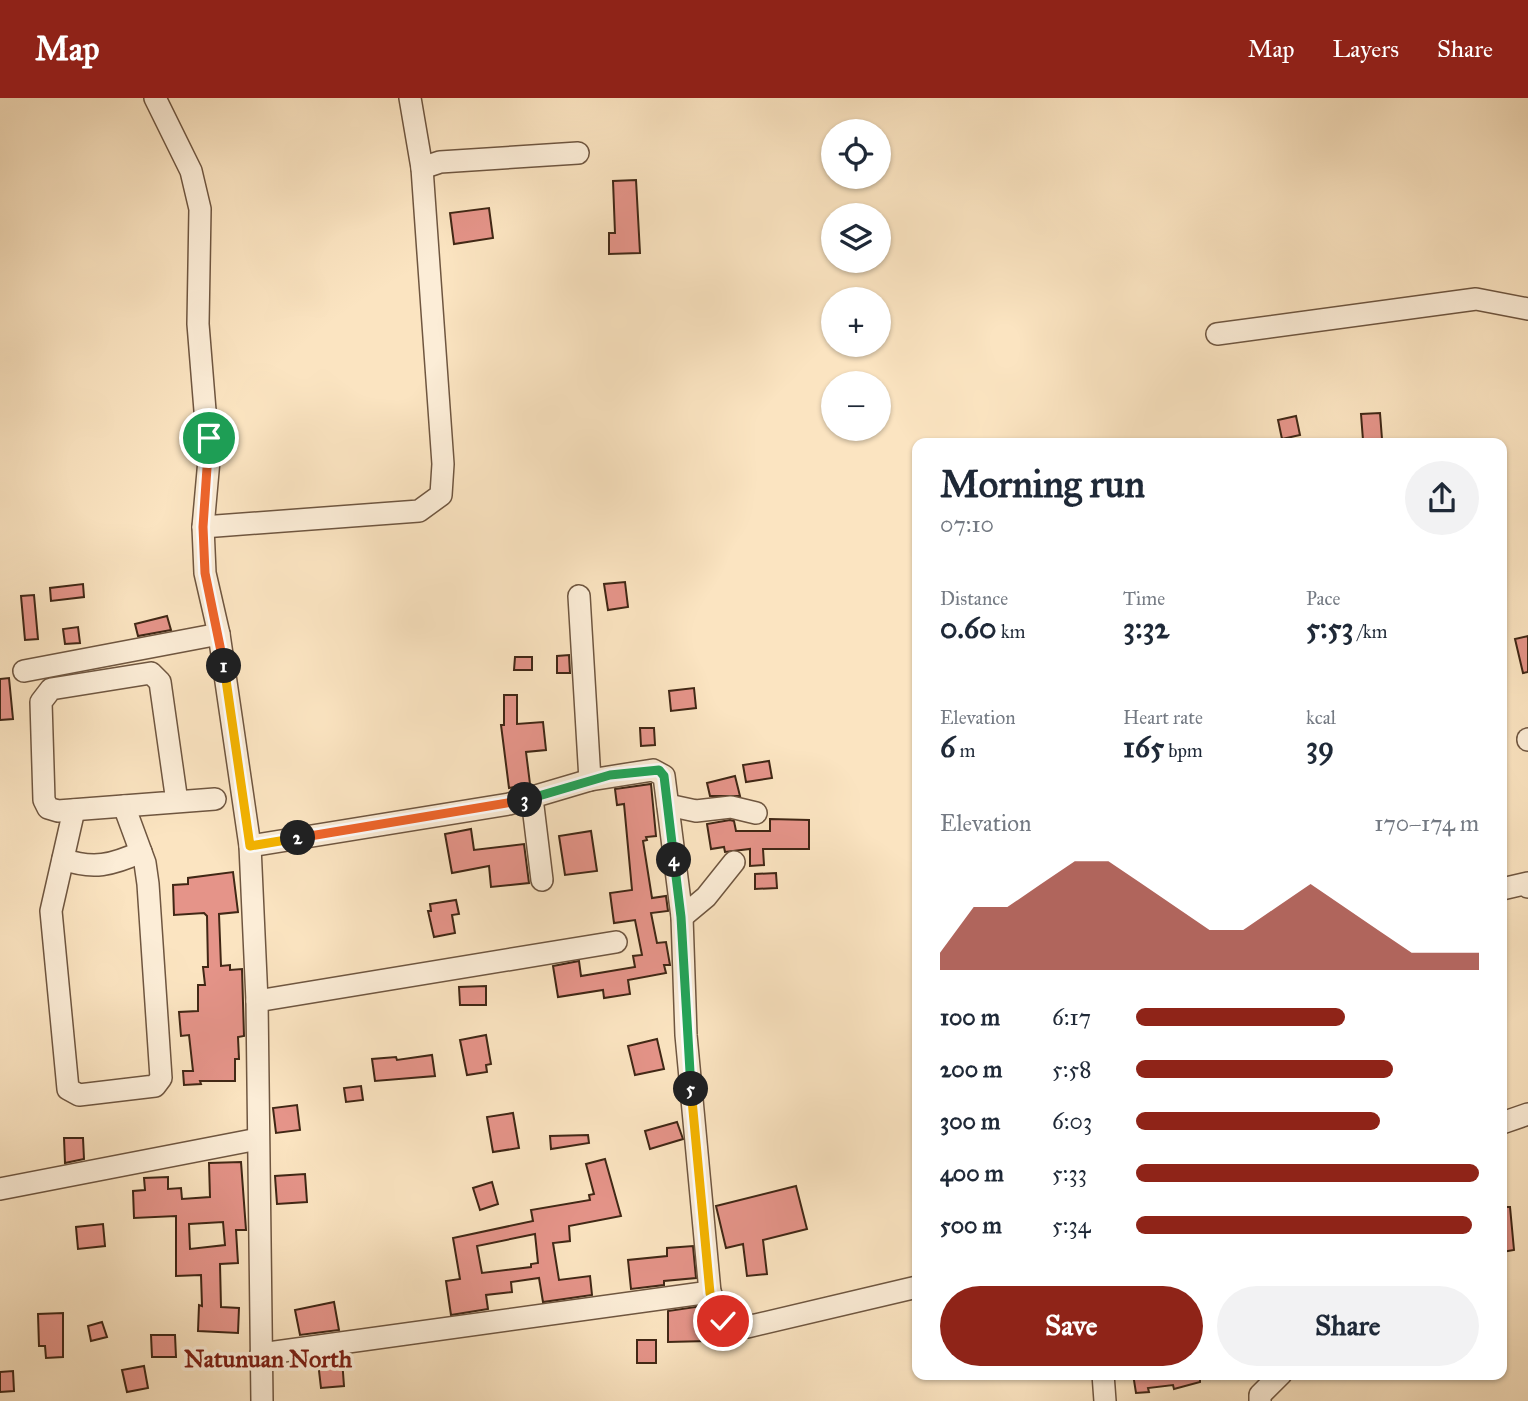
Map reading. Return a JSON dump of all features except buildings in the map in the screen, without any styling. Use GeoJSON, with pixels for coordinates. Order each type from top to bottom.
{"type":"FeatureCollection","features":[{"type":"Feature","properties":{"kind":"street"},"geometry":{"type":"LineString","coordinates":[[155,98],[191,171],[200,209],[198,324],[209,460],[203,527],[205,573],[219,634],[229,797],[250,846],[257,1001],[262,1401]]}},
{"type":"Feature","properties":{"kind":"street"},"geometry":{"type":"LineString","coordinates":[[203,527],[419,511],[441,495],[443,464],[422,168],[410,98]]}},
{"type":"Feature","properties":{"kind":"street"},"geometry":{"type":"LineString","coordinates":[[422,168],[440,162],[578,153]]}},
{"type":"Feature","properties":{"kind":"street"},"geometry":{"type":"LineString","coordinates":[[1217,334],[1476,299],[1528,310]]}},
{"type":"Feature","properties":{"kind":"street"},"geometry":{"type":"LineString","coordinates":[[579,596],[590,780]]}},
{"type":"Feature","properties":{"kind":"street"},"geometry":{"type":"LineString","coordinates":[[24,671],[219,634]]}},
{"type":"Feature","properties":{"kind":"street"},"geometry":{"type":"LineString","coordinates":[[177,802],[160,682],[151,673],[51,689],[44,694],[41,702],[44,800],[48,808],[74,810],[177,802],[229,797]]}},
{"type":"Feature","properties":{"kind":"street"},"geometry":{"type":"LineString","coordinates":[[250,846],[532,798],[590,780],[659,770],[664,776],[681,917],[685,1035],[710,1293],[723,1321],[734,1327],[747,1327],[912,1288]]}},
{"type":"Feature","properties":{"kind":"street"},"geometry":{"type":"LineString","coordinates":[[532,798],[542,880]]}},
{"type":"Feature","properties":{"kind":"street"},"geometry":{"type":"LineString","coordinates":[[668,805],[696,811],[731,807],[756,813]]}},
{"type":"Feature","properties":{"kind":"street"},"geometry":{"type":"LineString","coordinates":[[74,810],[51,911],[68,1089],[79,1095],[155,1086],[161,1079],[148,884],[141,852],[124,806]]}},
{"type":"Feature","properties":{"kind":"street"},"geometry":{"type":"LineString","coordinates":[[63,859],[95,868],[116,863],[141,852]]}},
{"type":"Feature","properties":{"kind":"street"},"geometry":{"type":"LineString","coordinates":[[681,917],[706,897],[734,862]]}},
{"type":"Feature","properties":{"kind":"street"},"geometry":{"type":"LineString","coordinates":[[1507,888],[1528,885]]}},
{"type":"Feature","properties":{"kind":"street"},"geometry":{"type":"LineString","coordinates":[[257,1001],[616,942]]}},
{"type":"Feature","properties":{"kind":"street"},"geometry":{"type":"LineString","coordinates":[[1507,1121],[1528,1114]]}},
{"type":"Feature","properties":{"kind":"street"},"geometry":{"type":"LineString","coordinates":[[0,1189],[258,1139]]}},
{"type":"Feature","properties":{"kind":"street"},"geometry":{"type":"LineString","coordinates":[[261,1354],[710,1293]]}},
{"type":"Feature","properties":{"kind":"street"},"geometry":{"type":"LineString","coordinates":[[1103,1380],[1105,1401]]}},
{"type":"Feature","properties":{"kind":"street"},"geometry":{"type":"LineString","coordinates":[[1260,1401],[1260,1395],[1275,1380]]}},
{"type":"Feature","properties":{"kind":"district","name":"Natunuan North"},"geometry":{"type":"Point","coordinates":[268,1359]}},
{"type":"Feature","properties":{"kind":"route"},"geometry":{"type":"LineString","coordinates":[[209,438],[203,527],[205,573],[209,600],[219,634],[250,846],[509,804],[610,775],[659,770],[664,776],[681,917],[685,1035],[710,1293],[723,1321]]}}]}
